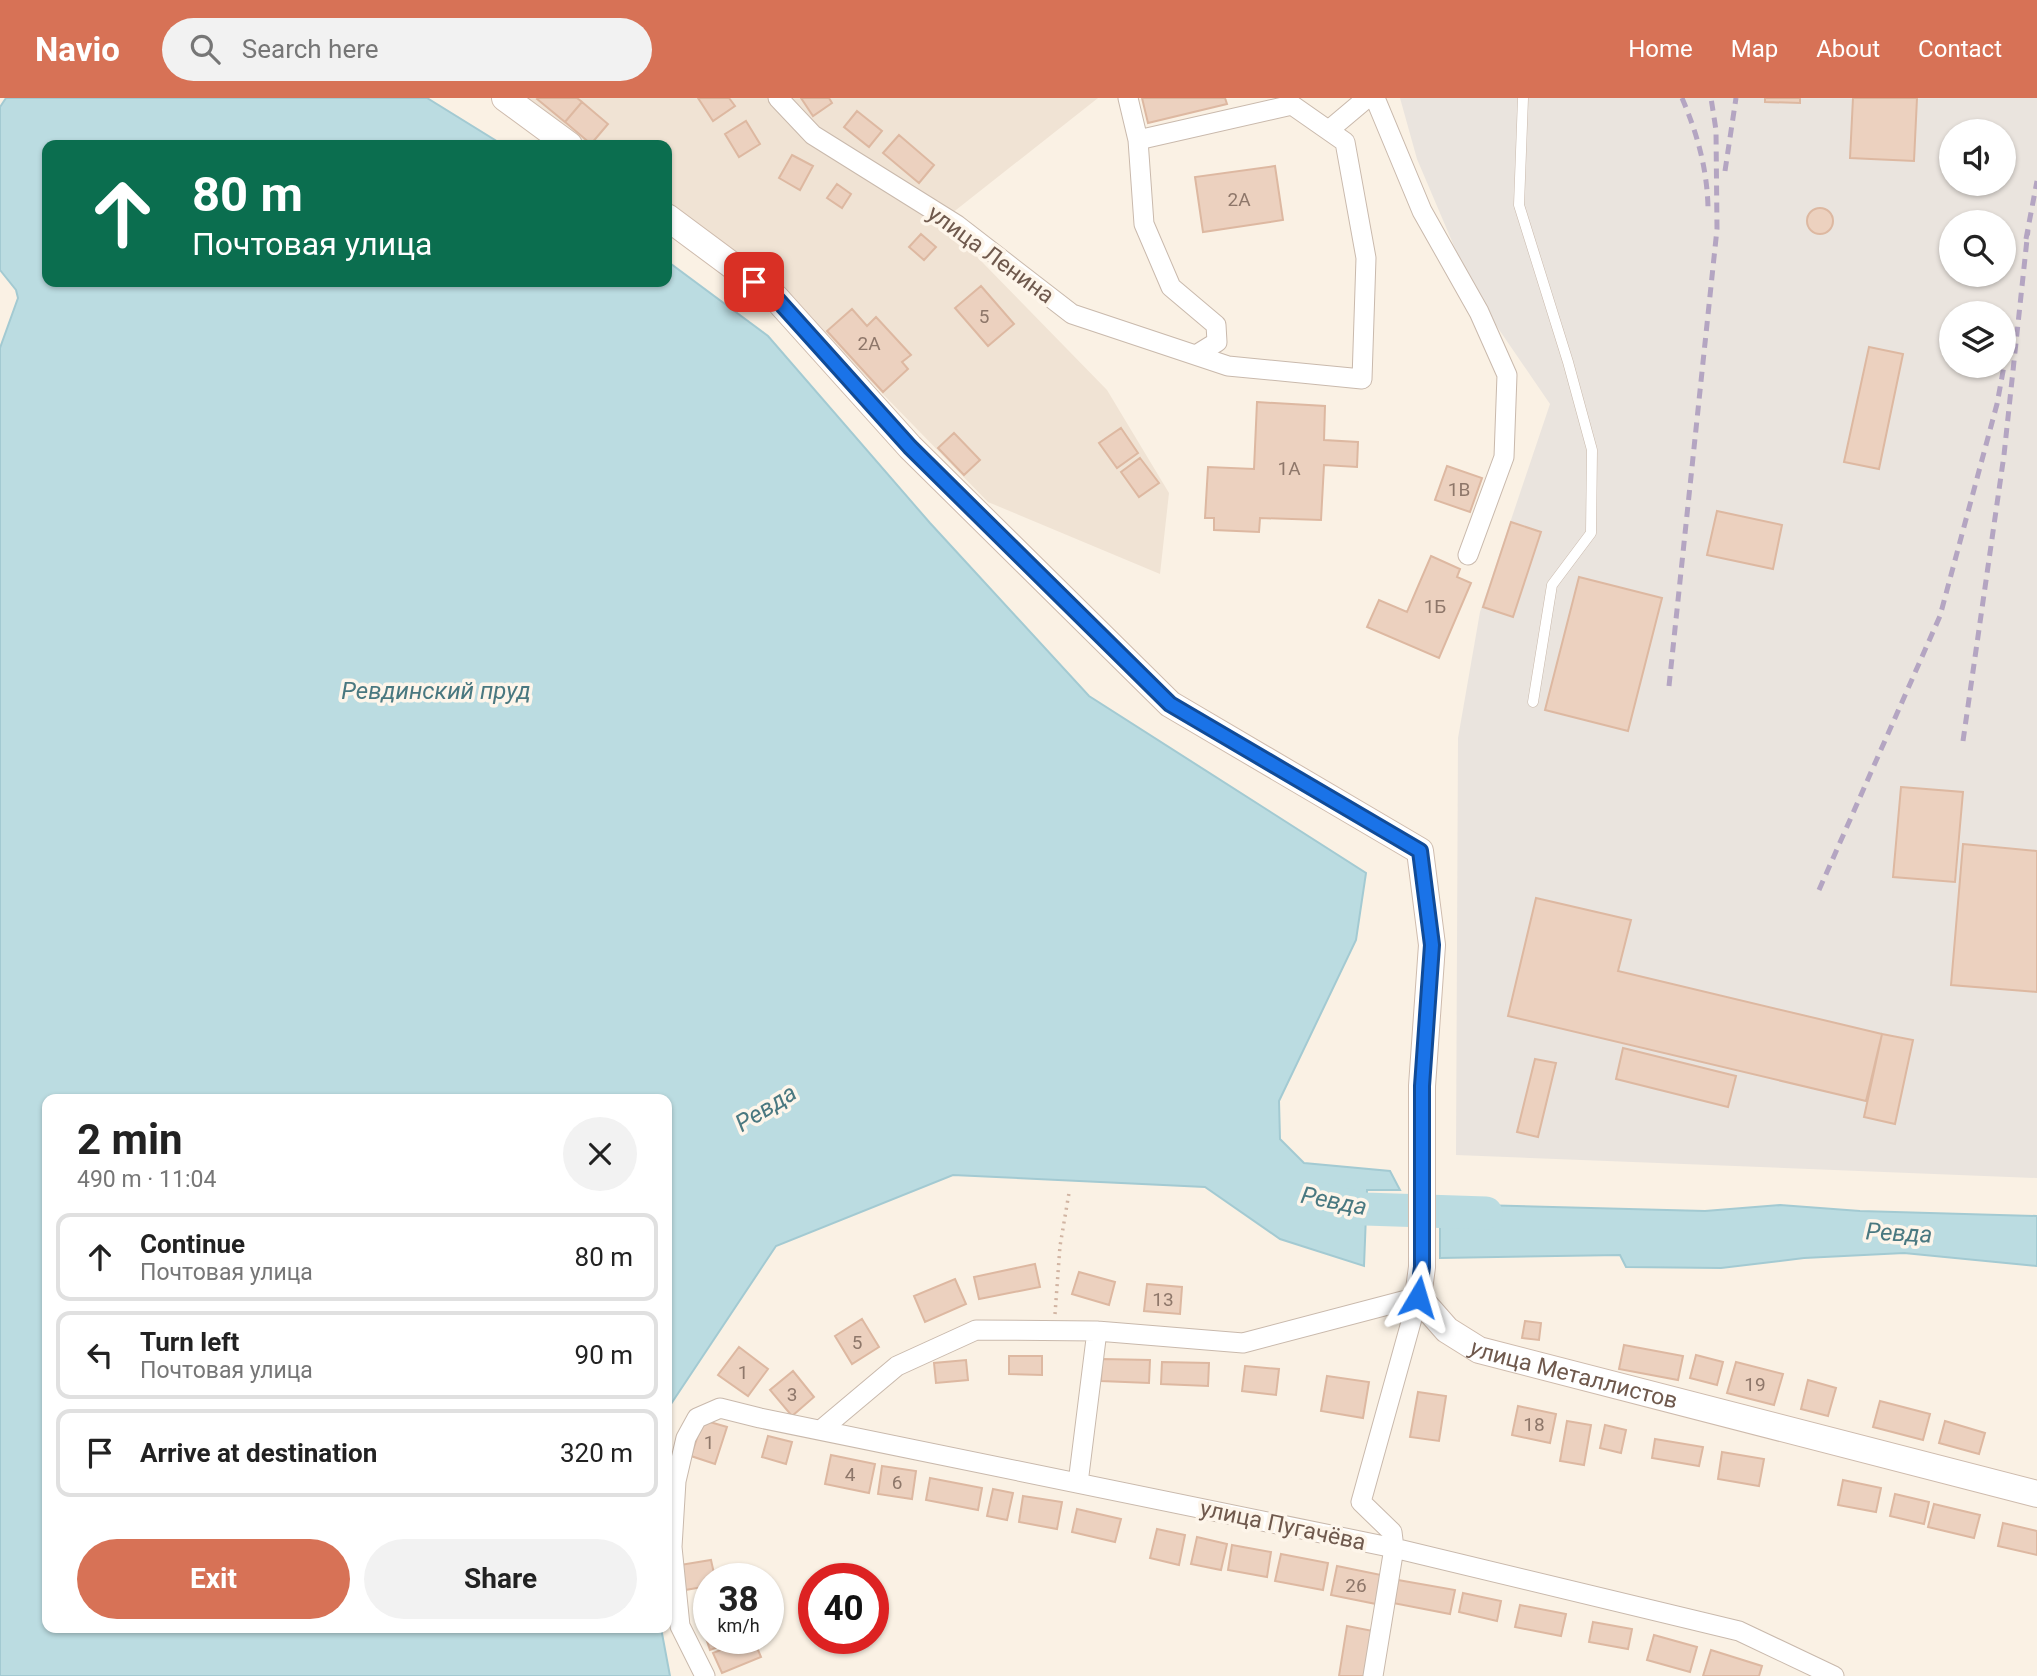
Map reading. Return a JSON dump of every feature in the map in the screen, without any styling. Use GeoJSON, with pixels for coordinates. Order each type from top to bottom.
{"type":"FeatureCollection","features":[{"type":"Feature","properties":{"kind":"street"},"geometry":{"type":"LineString","coordinates":[[505,98],[562,140]]}},
{"type":"Feature","properties":{"kind":"street","name":"улица Ленина"},"geometry":{"type":"LineString","coordinates":[[778,98],[813,135],[957,225],[1072,314],[1228,366],[1362,380],[1366,258],[1345,142],[1329,130]]}},
{"type":"Feature","properties":{"kind":"street"},"geometry":{"type":"LineString","coordinates":[[1128,98],[1138,140],[1144,224],[1171,287],[1216,326],[1217,342],[1196,355]]}},
{"type":"Feature","properties":{"kind":"street"},"geometry":{"type":"LineString","coordinates":[[1138,140],[1292,105],[1329,130],[1367,98]]}},
{"type":"Feature","properties":{"kind":"street"},"geometry":{"type":"LineString","coordinates":[[1375,98],[1422,211],[1479,312],[1507,375],[1504,457],[1468,555]]}},
{"type":"Feature","properties":{"kind":"street"},"geometry":{"type":"LineString","coordinates":[[672,221],[776,298],[910,447],[1170,704],[1420,851],[1432,945],[1422,1086],[1422,1267],[1418,1297],[1361,1502],[1392,1532],[1394,1548],[1373,1676]]}},
{"type":"Feature","properties":{"kind":"street"},"geometry":{"type":"LineString","coordinates":[[822,1429],[897,1366],[976,1330],[1097,1331],[1243,1343],[1418,1297]]}},
{"type":"Feature","properties":{"kind":"street","name":"улица Металлистов"},"geometry":{"type":"LineString","coordinates":[[1418,1297],[1447,1330],[1479,1350],[2037,1494]]}},
{"type":"Feature","properties":{"kind":"street"},"geometry":{"type":"LineString","coordinates":[[1079,1483],[1097,1331]]}},
{"type":"Feature","properties":{"kind":"street","name":"улица Пугачёва"},"geometry":{"type":"LineString","coordinates":[[705,1676],[680,1626],[672,1547],[676,1481],[686,1438],[697,1418],[720,1408],[1394,1548],[1739,1631],[1835,1676]]}},
{"type":"Feature","properties":{"kind":"lane"},"geometry":{"type":"LineString","coordinates":[[1523,98],[1520,205],[1592,450],[1591,533],[1552,585],[1532,702]]}},
{"type":"Feature","properties":{"kind":"path"},"geometry":{"type":"LineString","coordinates":[[1054,1331],[1060,1246],[1069,1193]]}},
{"type":"Feature","properties":{"kind":"shaded area"},"geometry":{"type":"Polygon","coordinates":[[[526,98],[1098,98],[942,221],[1107,390],[1169,493],[1160,574],[988,502],[771,279],[672,206],[672,140],[583,140],[526,98]]]}},
{"type":"Feature","properties":{"kind":"shaded area"},"geometry":{"type":"Polygon","coordinates":[[[1400,98],[2037,98],[2037,1178],[1456,1155],[1458,738],[1480,612],[1550,404],[1474,293],[1417,159],[1400,98]]]}},
{"type":"Feature","properties":{"kind":"water","name":"Ревдинский пруд"},"geometry":{"type":"Polygon","coordinates":[[[6,98],[427,98],[495,140],[42,140],[42,287],[672,287],[672,265],[768,336],[930,523],[1089,696],[1366,873],[1356,940],[1279,1101],[1280,1139],[1304,1163],[1390,1171],[1400,1190],[1367,1190],[1364,1266],[1280,1239],[1205,1187],[953,1175],[776,1246],[672,1402],[672,1094],[42,1094],[42,1633],[662,1633],[670,1676],[0,1676],[0,348],[18,298],[16,290],[0,270],[0,107],[6,98]]]}},
{"type":"Feature","properties":{"kind":"water"},"geometry":{"type":"Polygon","coordinates":[[[1440,1204],[1705,1211],[1780,1205],[1860,1211],[2037,1216],[2037,1266],[1904,1253],[1804,1258],[1721,1268],[1626,1267],[1620,1255],[1440,1258],[1440,1204]]]}},
{"type":"Feature","properties":{"kind":"building"},"geometry":{"type":"Polygon","coordinates":[[[538,98],[577,98],[582,102],[565,122],[538,98]]]}},
{"type":"Feature","properties":{"kind":"building"},"geometry":{"type":"Polygon","coordinates":[[[698,98],[729,98],[735,106],[713,121],[698,98]]]}},
{"type":"Feature","properties":{"kind":"building"},"geometry":{"type":"Polygon","coordinates":[[[801,98],[829,98],[832,103],[813,116],[801,98]]]}},
{"type":"Feature","properties":{"kind":"building"},"geometry":{"type":"Polygon","coordinates":[[[1142,98],[1225,98],[1227,104],[1148,123],[1142,98]]]}},
{"type":"Feature","properties":{"kind":"building"},"geometry":{"type":"Polygon","coordinates":[[[1765,98],[1800,98],[1800,103],[1765,102],[1765,98]]]}},
{"type":"Feature","properties":{"kind":"building"},"geometry":{"type":"Polygon","coordinates":[[[1853,98],[1917,98],[1914,161],[1850,158],[1853,98]]]}},
{"type":"Feature","properties":{"kind":"building"},"geometry":{"type":"Polygon","coordinates":[[[582,102],[608,124],[594,140],[586,140],[565,122],[582,102]]]}},
{"type":"Feature","properties":{"kind":"building"},"geometry":{"type":"Polygon","coordinates":[[[857,111],[882,131],[869,147],[844,127],[857,111]]]}},
{"type":"Feature","properties":{"kind":"building"},"geometry":{"type":"Polygon","coordinates":[[[746,121],[760,144],[739,157],[725,134],[746,121]]]}},
{"type":"Feature","properties":{"kind":"building"},"geometry":{"type":"Polygon","coordinates":[[[899,135],[934,165],[919,183],[883,153],[899,135]]]}},
{"type":"Feature","properties":{"kind":"building"},"geometry":{"type":"Polygon","coordinates":[[[792,155],[813,166],[800,190],[779,178],[792,155]]]}},
{"type":"Feature","properties":{"kind":"building"},"geometry":{"type":"Polygon","coordinates":[[[1275,166],[1283,220],[1203,232],[1195,177],[1275,166]]]}},
{"type":"Feature","properties":{"kind":"building"},"geometry":{"type":"Polygon","coordinates":[[[837,184],[851,194],[842,208],[827,198],[837,184]]]}},
{"type":"Feature","properties":{"kind":"building"},"geometry":{"type":"Polygon","coordinates":[[[1820,208],[1830,211],[1833,221],[1830,231],[1820,234],[1810,231],[1807,221],[1810,211],[1820,208]]]}},
{"type":"Feature","properties":{"kind":"building"},"geometry":{"type":"Polygon","coordinates":[[[921,234],[936,247],[924,260],[909,247],[921,234]]]}},
{"type":"Feature","properties":{"kind":"building"},"geometry":{"type":"Polygon","coordinates":[[[981,286],[1014,324],[988,346],[955,308],[981,286]]]}},
{"type":"Feature","properties":{"kind":"building"},"geometry":{"type":"Polygon","coordinates":[[[852,309],[867,326],[876,317],[911,355],[902,362],[908,369],[883,392],[827,331],[852,309]]]}},
{"type":"Feature","properties":{"kind":"building"},"geometry":{"type":"Polygon","coordinates":[[[1869,347],[1903,354],[1879,469],[1844,462],[1869,347]]]}},
{"type":"Feature","properties":{"kind":"building"},"geometry":{"type":"Polygon","coordinates":[[[1257,402],[1325,406],[1324,440],[1358,442],[1357,467],[1324,465],[1321,520],[1260,518],[1259,532],[1214,530],[1214,518],[1205,518],[1208,467],[1254,469],[1257,402]]]}},
{"type":"Feature","properties":{"kind":"building"},"geometry":{"type":"Polygon","coordinates":[[[1121,428],[1138,453],[1117,468],[1099,443],[1121,428]]]}},
{"type":"Feature","properties":{"kind":"building"},"geometry":{"type":"Polygon","coordinates":[[[954,433],[980,460],[964,475],[938,448],[954,433]]]}},
{"type":"Feature","properties":{"kind":"building"},"geometry":{"type":"Polygon","coordinates":[[[1140,458],[1159,483],[1139,497],[1121,472],[1140,458]]]}},
{"type":"Feature","properties":{"kind":"building"},"geometry":{"type":"Polygon","coordinates":[[[1447,466],[1482,478],[1470,512],[1435,500],[1447,466]]]}},
{"type":"Feature","properties":{"kind":"building"},"geometry":{"type":"Polygon","coordinates":[[[1717,511],[1782,525],[1773,569],[1707,555],[1717,511]]]}},
{"type":"Feature","properties":{"kind":"building"},"geometry":{"type":"Polygon","coordinates":[[[1511,522],[1541,532],[1513,617],[1483,607],[1511,522]]]}},
{"type":"Feature","properties":{"kind":"building"},"geometry":{"type":"Polygon","coordinates":[[[1431,556],[1460,569],[1457,577],[1471,583],[1439,658],[1367,627],[1379,600],[1407,612],[1431,556]]]}},
{"type":"Feature","properties":{"kind":"building"},"geometry":{"type":"Polygon","coordinates":[[[1579,577],[1662,598],[1628,731],[1545,710],[1579,577]]]}},
{"type":"Feature","properties":{"kind":"building"},"geometry":{"type":"Polygon","coordinates":[[[1901,787],[1963,792],[1955,882],[1893,877],[1901,787]]]}},
{"type":"Feature","properties":{"kind":"building"},"geometry":{"type":"Polygon","coordinates":[[[1963,844],[2037,851],[2037,992],[1951,985],[1963,844]]]}},
{"type":"Feature","properties":{"kind":"building"},"geometry":{"type":"Polygon","coordinates":[[[1536,898],[1631,920],[1618,971],[1882,1034],[1866,1101],[1508,1016],[1536,898]]]}},
{"type":"Feature","properties":{"kind":"building"},"geometry":{"type":"Polygon","coordinates":[[[1882,1034],[1913,1040],[1895,1124],[1864,1117],[1882,1034]]]}},
{"type":"Feature","properties":{"kind":"building"},"geometry":{"type":"Polygon","coordinates":[[[1623,1048],[1736,1076],[1728,1107],[1616,1079],[1623,1048]]]}},
{"type":"Feature","properties":{"kind":"building"},"geometry":{"type":"Polygon","coordinates":[[[1535,1059],[1556,1063],[1538,1137],[1517,1132],[1535,1059]]]}},
{"type":"Feature","properties":{"kind":"building"},"geometry":{"type":"Polygon","coordinates":[[[1035,1264],[1040,1287],[979,1299],[974,1277],[1035,1264]]]}},
{"type":"Feature","properties":{"kind":"building"},"geometry":{"type":"Polygon","coordinates":[[[1079,1272],[1115,1282],[1109,1305],[1072,1294],[1079,1272]]]}},
{"type":"Feature","properties":{"kind":"building"},"geometry":{"type":"Polygon","coordinates":[[[955,1279],[966,1304],[925,1322],[914,1296],[955,1279]]]}},
{"type":"Feature","properties":{"kind":"building"},"geometry":{"type":"Polygon","coordinates":[[[1147,1284],[1182,1287],[1180,1314],[1144,1311],[1147,1284]]]}},
{"type":"Feature","properties":{"kind":"building"},"geometry":{"type":"Polygon","coordinates":[[[862,1319],[879,1347],[852,1364],[835,1336],[862,1319]]]}},
{"type":"Feature","properties":{"kind":"building"},"geometry":{"type":"Polygon","coordinates":[[[1525,1321],[1541,1323],[1539,1340],[1522,1338],[1525,1321]]]}},
{"type":"Feature","properties":{"kind":"building"},"geometry":{"type":"Polygon","coordinates":[[[1624,1345],[1683,1356],[1678,1380],[1619,1369],[1624,1345]]]}},
{"type":"Feature","properties":{"kind":"building"},"geometry":{"type":"Polygon","coordinates":[[[739,1347],[768,1369],[748,1396],[718,1375],[739,1347]]]}},
{"type":"Feature","properties":{"kind":"building"},"geometry":{"type":"Polygon","coordinates":[[[1696,1355],[1723,1362],[1717,1385],[1690,1378],[1696,1355]]]}},
{"type":"Feature","properties":{"kind":"building"},"geometry":{"type":"Polygon","coordinates":[[[1009,1356],[1042,1356],[1042,1375],[1009,1374],[1009,1356]]]}},
{"type":"Feature","properties":{"kind":"building"},"geometry":{"type":"Polygon","coordinates":[[[1102,1359],[1150,1360],[1149,1383],[1101,1381],[1102,1359]]]}},
{"type":"Feature","properties":{"kind":"building"},"geometry":{"type":"Polygon","coordinates":[[[966,1360],[968,1380],[936,1383],[934,1363],[966,1360]]]}},
{"type":"Feature","properties":{"kind":"building"},"geometry":{"type":"Polygon","coordinates":[[[1162,1362],[1209,1363],[1208,1386],[1161,1384],[1162,1362]]]}},
{"type":"Feature","properties":{"kind":"building"},"geometry":{"type":"Polygon","coordinates":[[[1736,1362],[1783,1374],[1774,1405],[1727,1393],[1736,1362]]]}},
{"type":"Feature","properties":{"kind":"building"},"geometry":{"type":"Polygon","coordinates":[[[1245,1366],[1279,1369],[1276,1395],[1242,1391],[1245,1366]]]}},
{"type":"Feature","properties":{"kind":"building"},"geometry":{"type":"Polygon","coordinates":[[[793,1371],[814,1397],[792,1416],[770,1390],[793,1371]]]}},
{"type":"Feature","properties":{"kind":"building"},"geometry":{"type":"Polygon","coordinates":[[[1327,1376],[1369,1382],[1363,1418],[1321,1411],[1327,1376]]]}},
{"type":"Feature","properties":{"kind":"building"},"geometry":{"type":"Polygon","coordinates":[[[1808,1380],[1836,1388],[1828,1416],[1801,1409],[1808,1380]]]}},
{"type":"Feature","properties":{"kind":"building"},"geometry":{"type":"Polygon","coordinates":[[[1418,1392],[1446,1396],[1439,1441],[1410,1437],[1418,1392]]]}},
{"type":"Feature","properties":{"kind":"building"},"geometry":{"type":"Polygon","coordinates":[[[1880,1401],[1930,1414],[1923,1440],[1873,1427],[1880,1401]]]}},
{"type":"Feature","properties":{"kind":"building"},"geometry":{"type":"Polygon","coordinates":[[[1518,1406],[1556,1414],[1550,1443],[1512,1435],[1518,1406]]]}},
{"type":"Feature","properties":{"kind":"building"},"geometry":{"type":"Polygon","coordinates":[[[703,1420],[727,1427],[715,1464],[691,1456],[703,1420]]]}},
{"type":"Feature","properties":{"kind":"building"},"geometry":{"type":"Polygon","coordinates":[[[1567,1421],[1591,1425],[1584,1465],[1560,1461],[1567,1421]]]}},
{"type":"Feature","properties":{"kind":"building"},"geometry":{"type":"Polygon","coordinates":[[[1945,1421],[1985,1433],[1979,1454],[1939,1443],[1945,1421]]]}},
{"type":"Feature","properties":{"kind":"building"},"geometry":{"type":"Polygon","coordinates":[[[1605,1425],[1626,1430],[1621,1453],[1600,1448],[1605,1425]]]}},
{"type":"Feature","properties":{"kind":"building"},"geometry":{"type":"Polygon","coordinates":[[[768,1436],[792,1442],[786,1464],[762,1457],[768,1436]]]}},
{"type":"Feature","properties":{"kind":"building"},"geometry":{"type":"Polygon","coordinates":[[[1655,1439],[1703,1447],[1699,1466],[1652,1458],[1655,1439]]]}},
{"type":"Feature","properties":{"kind":"building"},"geometry":{"type":"Polygon","coordinates":[[[1722,1452],[1764,1459],[1759,1486],[1718,1479],[1722,1452]]]}},
{"type":"Feature","properties":{"kind":"building"},"geometry":{"type":"Polygon","coordinates":[[[831,1455],[875,1464],[869,1493],[825,1484],[831,1455]]]}},
{"type":"Feature","properties":{"kind":"building"},"geometry":{"type":"Polygon","coordinates":[[[882,1466],[916,1471],[912,1499],[878,1494],[882,1466]]]}},
{"type":"Feature","properties":{"kind":"building"},"geometry":{"type":"Polygon","coordinates":[[[930,1478],[982,1488],[978,1510],[926,1500],[930,1478]]]}},
{"type":"Feature","properties":{"kind":"building"},"geometry":{"type":"Polygon","coordinates":[[[1843,1480],[1881,1488],[1876,1512],[1838,1505],[1843,1480]]]}},
{"type":"Feature","properties":{"kind":"building"},"geometry":{"type":"Polygon","coordinates":[[[993,1489],[1013,1493],[1007,1520],[987,1516],[993,1489]]]}},
{"type":"Feature","properties":{"kind":"building"},"geometry":{"type":"Polygon","coordinates":[[[1895,1494],[1929,1502],[1924,1524],[1890,1516],[1895,1494]]]}},
{"type":"Feature","properties":{"kind":"building"},"geometry":{"type":"Polygon","coordinates":[[[1023,1496],[1062,1502],[1057,1529],[1019,1522],[1023,1496]]]}},
{"type":"Feature","properties":{"kind":"building"},"geometry":{"type":"Polygon","coordinates":[[[1934,1504],[1980,1515],[1974,1538],[1928,1527],[1934,1504]]]}},
{"type":"Feature","properties":{"kind":"building"},"geometry":{"type":"Polygon","coordinates":[[[1077,1509],[1121,1519],[1115,1542],[1072,1532],[1077,1509]]]}},
{"type":"Feature","properties":{"kind":"building"},"geometry":{"type":"Polygon","coordinates":[[[2003,1523],[2037,1531],[2037,1555],[1998,1546],[2003,1523]]]}},
{"type":"Feature","properties":{"kind":"building"},"geometry":{"type":"Polygon","coordinates":[[[1157,1529],[1185,1535],[1179,1565],[1150,1558],[1157,1529]]]}},
{"type":"Feature","properties":{"kind":"building"},"geometry":{"type":"Polygon","coordinates":[[[1197,1537],[1227,1544],[1221,1570],[1191,1564],[1197,1537]]]}},
{"type":"Feature","properties":{"kind":"building"},"geometry":{"type":"Polygon","coordinates":[[[1232,1545],[1271,1552],[1267,1577],[1228,1570],[1232,1545]]]}},
{"type":"Feature","properties":{"kind":"building"},"geometry":{"type":"Polygon","coordinates":[[[1281,1554],[1328,1563],[1323,1590],[1275,1581],[1281,1554]]]}},
{"type":"Feature","properties":{"kind":"building"},"geometry":{"type":"Polygon","coordinates":[[[711,1560],[712,1563],[693,1563],[693,1589],[685,1590],[680,1565],[711,1560]]]}},
{"type":"Feature","properties":{"kind":"building"},"geometry":{"type":"Polygon","coordinates":[[[1337,1566],[1381,1575],[1376,1604],[1331,1595],[1337,1566]]]}},
{"type":"Feature","properties":{"kind":"building"},"geometry":{"type":"Polygon","coordinates":[[[1398,1580],[1455,1590],[1450,1614],[1393,1603],[1398,1580]]]}},
{"type":"Feature","properties":{"kind":"building"},"geometry":{"type":"Polygon","coordinates":[[[1463,1593],[1501,1601],[1497,1621],[1459,1612],[1463,1593]]]}},
{"type":"Feature","properties":{"kind":"building"},"geometry":{"type":"Polygon","coordinates":[[[1520,1605],[1566,1614],[1561,1636],[1515,1627],[1520,1605]]]}},
{"type":"Feature","properties":{"kind":"building"},"geometry":{"type":"Polygon","coordinates":[[[1593,1622],[1632,1629],[1628,1649],[1589,1642],[1593,1622]]]}},
{"type":"Feature","properties":{"kind":"building"},"geometry":{"type":"Polygon","coordinates":[[[1347,1626],[1373,1631],[1365,1676],[1339,1676],[1347,1626]]]}},
{"type":"Feature","properties":{"kind":"building"},"geometry":{"type":"Polygon","coordinates":[[[1654,1635],[1697,1647],[1690,1672],[1647,1660],[1654,1635]]]}},
{"type":"Feature","properties":{"kind":"building"},"geometry":{"type":"Polygon","coordinates":[[[1711,1650],[1762,1666],[1759,1676],[1703,1676],[1711,1650]]]}},
{"type":"Feature","properties":{"kind":"building"},"geometry":{"type":"Polygon","coordinates":[[[713,1654],[760,1654],[761,1657],[722,1673],[713,1654]]]}},
{"type":"Feature","properties":{"kind":"waterway","name":"Ревда"},"geometry":{"type":"LineString","coordinates":[[1321,1199],[1365,1209],[1486,1213]]}},
{"type":"Feature","properties":{"kind":"railway"},"geometry":{"type":"LineString","coordinates":[[1682,98],[1700,151],[1706,178],[1708,207]]}},
{"type":"Feature","properties":{"kind":"railway"},"geometry":{"type":"LineString","coordinates":[[1669,686],[1717,229],[1716,130],[1711,98]]}},
{"type":"Feature","properties":{"kind":"railway"},"geometry":{"type":"LineString","coordinates":[[1725,171],[1736,98]]}},
{"type":"Feature","properties":{"kind":"railway"},"geometry":{"type":"LineString","coordinates":[[2026,239],[2037,181]]}},
{"type":"Feature","properties":{"kind":"railway"},"geometry":{"type":"LineString","coordinates":[[1963,741],[2004,455],[2028,230]]}},
{"type":"Feature","properties":{"kind":"railway"},"geometry":{"type":"LineString","coordinates":[[1819,890],[1940,616],[2002,378]]}},
{"type":"Feature","properties":{"kind":"route"},"geometry":{"type":"LineString","coordinates":[[754,282],[776,298],[910,447],[1170,704],[1420,851],[1432,945],[1422,1086],[1422,1267],[1418,1297]]}}]}
